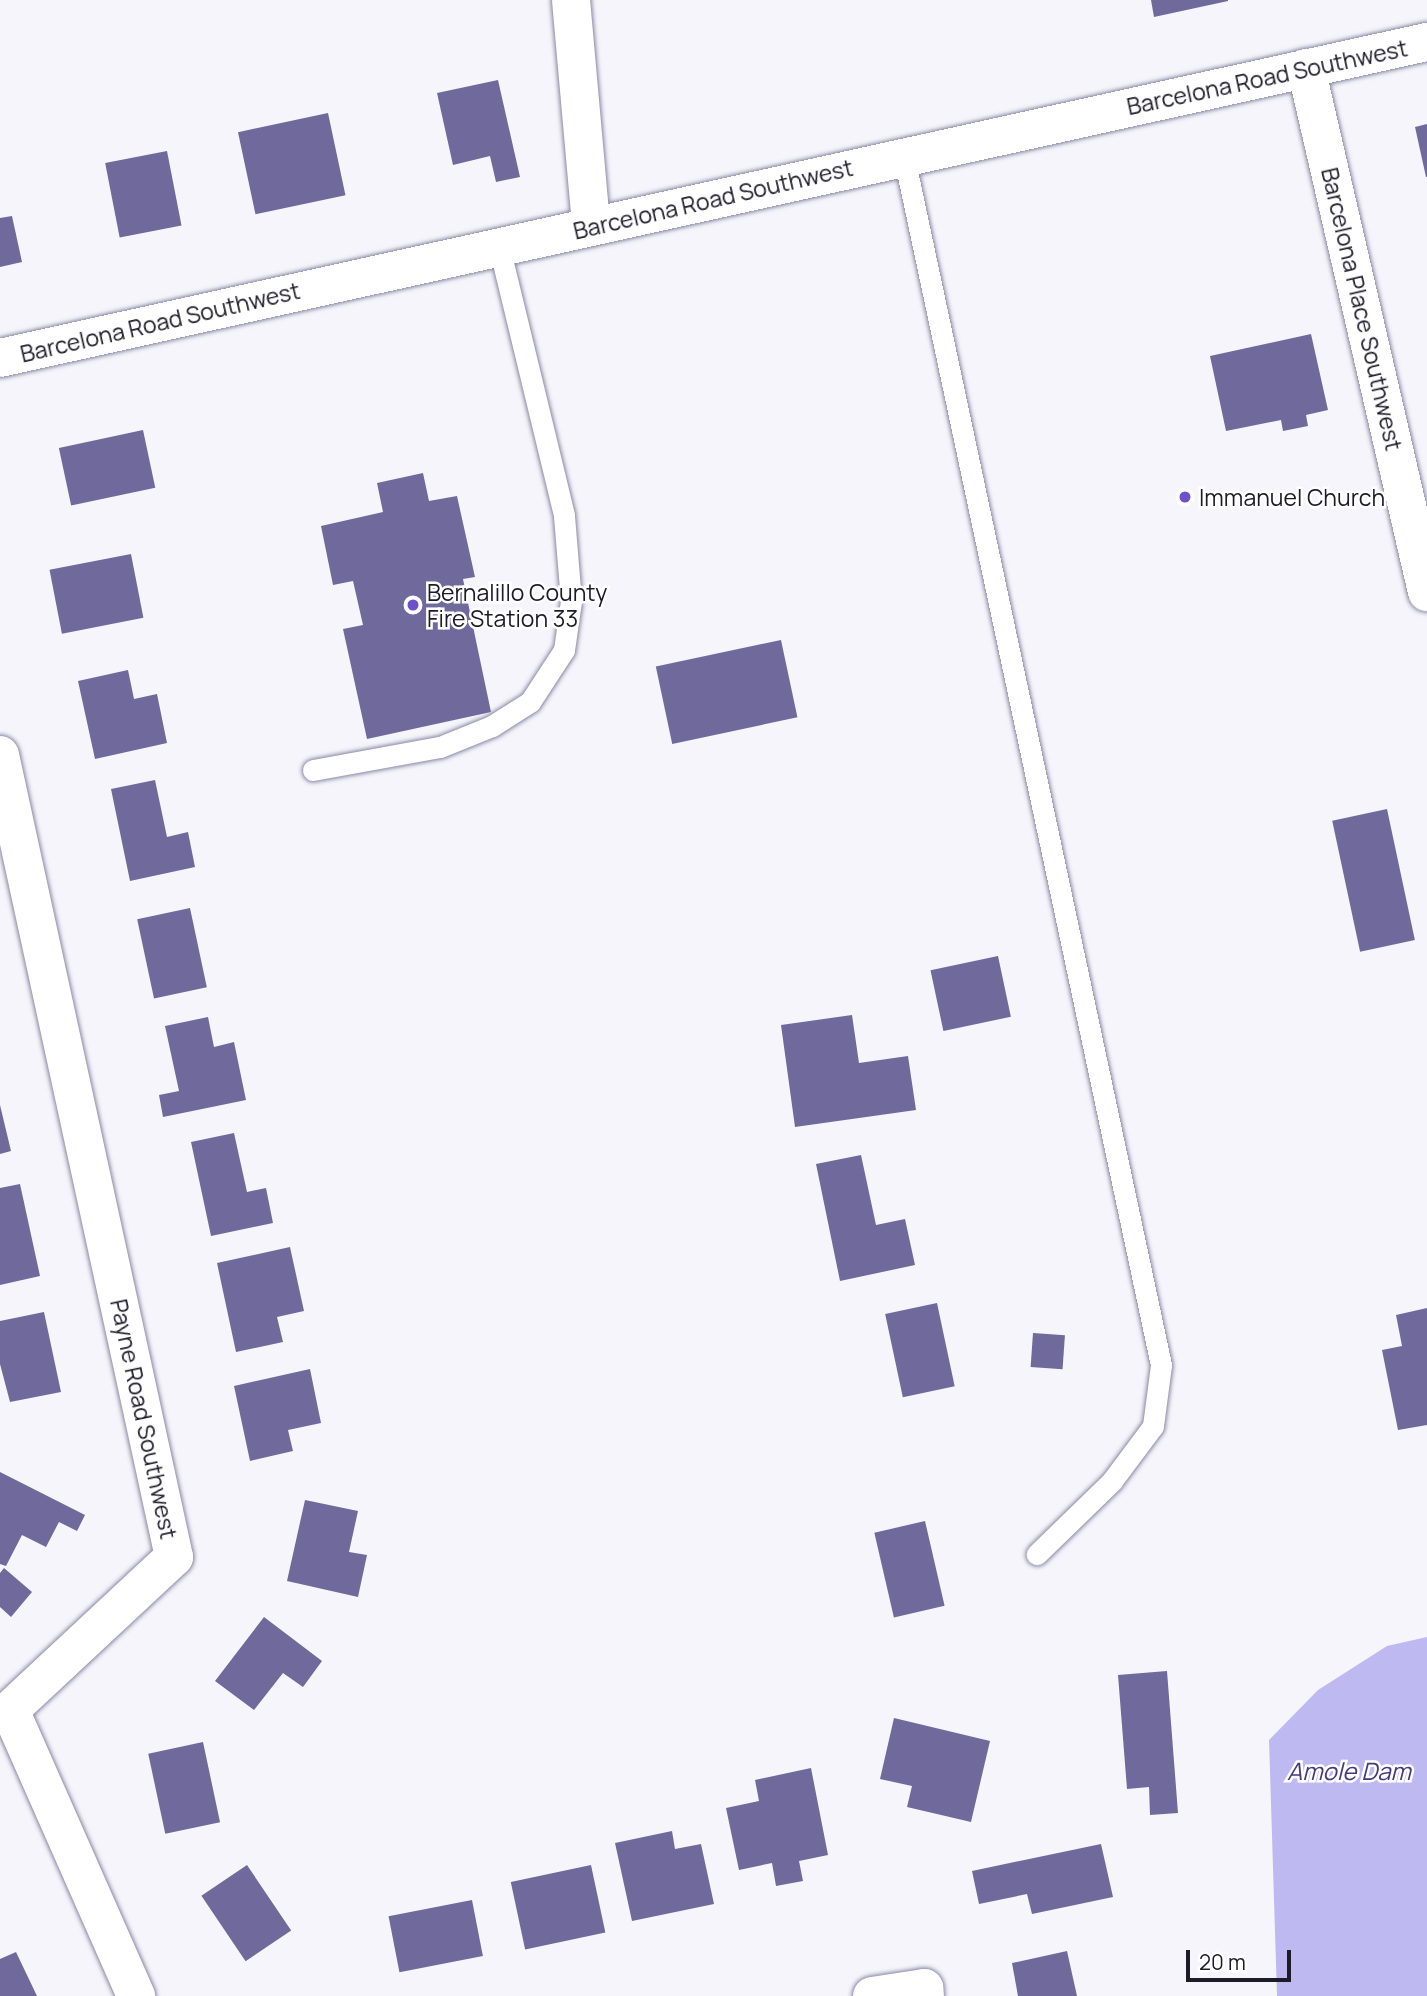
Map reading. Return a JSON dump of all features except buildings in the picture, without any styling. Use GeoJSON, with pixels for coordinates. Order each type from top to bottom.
{"type":"FeatureCollection","features":[{"type":"Feature","properties":{"kind":"street"},"geometry":{"type":"LineString","coordinates":[[571,0],[591,226]]}},
{"type":"Feature","properties":{"kind":"street","name":"Barcelona Road Southwest"},"geometry":{"type":"LineString","coordinates":[[0,358],[1427,42]]}},
{"type":"Feature","properties":{"kind":"street","name":"Barcelona Place Southwest"},"geometry":{"type":"LineString","coordinates":[[1306,68],[1427,592]]}},
{"type":"Feature","properties":{"kind":"street","name":"Payne Road Southwest"},"geometry":{"type":"LineString","coordinates":[[0,755],[174,1558],[5,1712],[136,1996]]}},
{"type":"Feature","properties":{"kind":"street"},"geometry":{"type":"LineString","coordinates":[[872,1996],[924,1988],[925,1996]]}},
{"type":"Feature","properties":{"kind":"lane"},"geometry":{"type":"LineString","coordinates":[[904,157],[1161,1365],[1153,1426],[1112,1481],[1037,1554]]}},
{"type":"Feature","properties":{"kind":"lane"},"geometry":{"type":"LineString","coordinates":[[313,770],[440,747],[492,726],[530,702],[564,650],[571,601],[564,515],[499,247]]}},
{"type":"Feature","properties":{"kind":"water","name":"Amole Dam"},"geometry":{"type":"Polygon","coordinates":[[[1427,1637],[1427,1996],[1277,1996],[1269,1740],[1318,1690],[1387,1646],[1427,1637]]]}},
{"type":"Feature","properties":{"kind":"place","name":"Immanuel Church"},"geometry":{"type":"Point","coordinates":[1185,497]}},
{"type":"Feature","properties":{"kind":"place","name":"Bernalillo County Fire Station 33"},"geometry":{"type":"Point","coordinates":[413,605]}}]}
